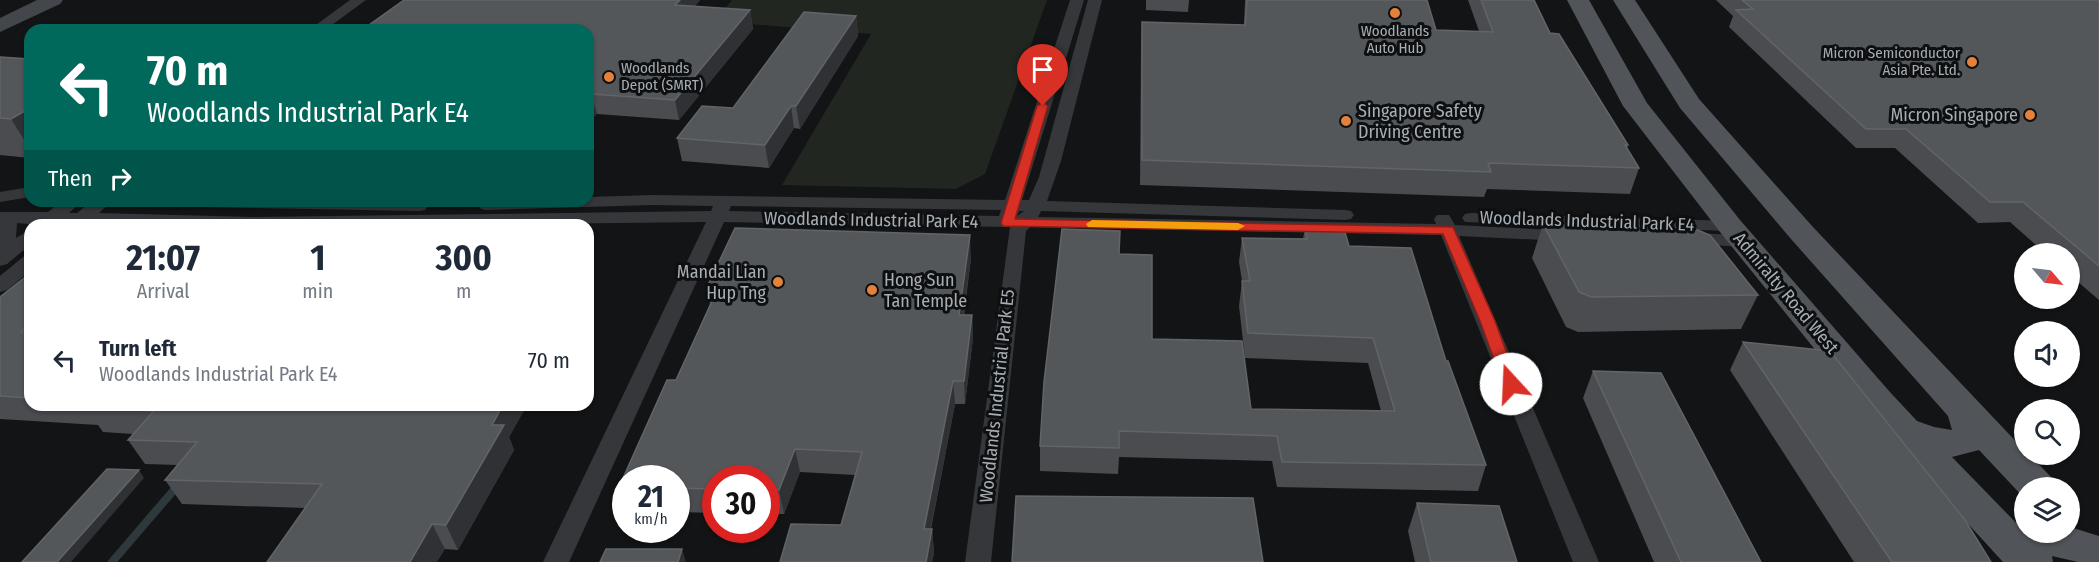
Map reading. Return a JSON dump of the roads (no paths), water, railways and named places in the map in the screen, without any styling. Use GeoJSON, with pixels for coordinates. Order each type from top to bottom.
{"type":"FeatureCollection","features":[{"type":"Feature","properties":{"kind":"main road"},"geometry":{"type":"LineString","coordinates":[[0,10],[21,0]]}},
{"type":"Feature","properties":{"kind":"main road"},"geometry":{"type":"LineString","coordinates":[[0,26],[53,0]]}},
{"type":"Feature","properties":{"kind":"main road","name":"Admiralty Road West"},"geometry":{"type":"LineString","coordinates":[[1578,0],[1636,106],[1736,233],[1900,427],[2028,562]]}},
{"type":"Feature","properties":{"kind":"main road"},"geometry":{"type":"LineString","coordinates":[[1623,0],[1689,103],[1964,411],[2027,477]]}},
{"type":"Feature","properties":{"kind":"main road"},"geometry":{"type":"LineString","coordinates":[[1900,427],[1929,440],[1959,443],[1967,440],[1971,435],[1971,427],[1964,411]]}},
{"type":"Feature","properties":{"kind":"main road"},"geometry":{"type":"LineString","coordinates":[[2080,531],[2099,552]]}},
{"type":"Feature","properties":{"kind":"main road"},"geometry":{"type":"LineString","coordinates":[[2032,562],[2033,547],[2044,540],[2058,539],[2078,543],[2099,552]]}},
{"type":"Feature","properties":{"kind":"street"},"geometry":{"type":"LineString","coordinates":[[324,24],[359,0]]}},
{"type":"Feature","properties":{"kind":"street"},"geometry":{"type":"LineString","coordinates":[[340,24],[374,0]]}},
{"type":"Feature","properties":{"kind":"street","name":"Woodlands Industrial Park E5"},"geometry":{"type":"LineString","coordinates":[[978,562],[1015,220],[1077,0]]}},
{"type":"Feature","properties":{"kind":"street","name":"Woodlands Industrial Park E5"},"geometry":{"type":"LineString","coordinates":[[1015,220],[1035,206],[1047,176],[1095,0]]}},
{"type":"Feature","properties":{"kind":"street"},"geometry":{"type":"LineString","coordinates":[[0,198],[24,193]]}},
{"type":"Feature","properties":{"kind":"street"},"geometry":{"type":"LineString","coordinates":[[0,198],[24,200]]}},
{"type":"Feature","properties":{"kind":"street","name":"Woodlands Industrial Park E4"},"geometry":{"type":"LineString","coordinates":[[594,202],[652,200],[721,209]]}},
{"type":"Feature","properties":{"kind":"street","name":"Woodlands Industrial Park E4"},"geometry":{"type":"LineString","coordinates":[[1035,206],[1095,216]]}},
{"type":"Feature","properties":{"kind":"street"},"geometry":{"type":"LineString","coordinates":[[52,219],[66,207]]}},
{"type":"Feature","properties":{"kind":"street"},"geometry":{"type":"LineString","coordinates":[[80,219],[95,207]]}},
{"type":"Feature","properties":{"kind":"street"},"geometry":{"type":"LineString","coordinates":[[556,562],[721,209]]}},
{"type":"Feature","properties":{"kind":"street","name":"Woodlands Industrial Park E4"},"geometry":{"type":"LineString","coordinates":[[361,219],[721,209],[934,213],[1015,220],[1095,216],[1445,223],[1736,233]]}},
{"type":"Feature","properties":{"kind":"street"},"geometry":{"type":"LineString","coordinates":[[0,219],[8,223],[6,242],[0,250]]}},
{"type":"Feature","properties":{"kind":"street","name":"Woodlands Industrial Park E4"},"geometry":{"type":"LineString","coordinates":[[0,219],[24,220]]}},
{"type":"Feature","properties":{"kind":"street"},"geometry":{"type":"LineString","coordinates":[[1445,223],[1586,562]]}},
{"type":"Feature","properties":{"kind":"street"},"geometry":{"type":"LineString","coordinates":[[0,260],[24,241]]}},
{"type":"Feature","properties":{"kind":"street"},"geometry":{"type":"LineString","coordinates":[[0,286],[24,268]]}},
{"type":"Feature","properties":{"kind":"waterway"},"geometry":{"type":"LineString","coordinates":[[112,562],[179,484]]}},
{"type":"Feature","properties":{"kind":"place","name":"Woodlands Auto Hub"},"geometry":{"type":"Point","coordinates":[1395,13]}},
{"type":"Feature","properties":{"kind":"place","name":"Micron Semiconductor Asia Pte. Ltd."},"geometry":{"type":"Point","coordinates":[1972,62]}},
{"type":"Feature","properties":{"kind":"place","name":"Woodlands Depot (SMRT)"},"geometry":{"type":"Point","coordinates":[609,77]}},
{"type":"Feature","properties":{"kind":"place","name":"Micron Singapore"},"geometry":{"type":"Point","coordinates":[2030,115]}},
{"type":"Feature","properties":{"kind":"place","name":"Singapore Safety Driving Centre"},"geometry":{"type":"Point","coordinates":[1346,121]}},
{"type":"Feature","properties":{"kind":"place","name":"Mandai Lian Hup Tng"},"geometry":{"type":"Point","coordinates":[778,282]}},
{"type":"Feature","properties":{"kind":"place","name":"Hong Sun Tan Temple"},"geometry":{"type":"Point","coordinates":[872,290]}}]}
